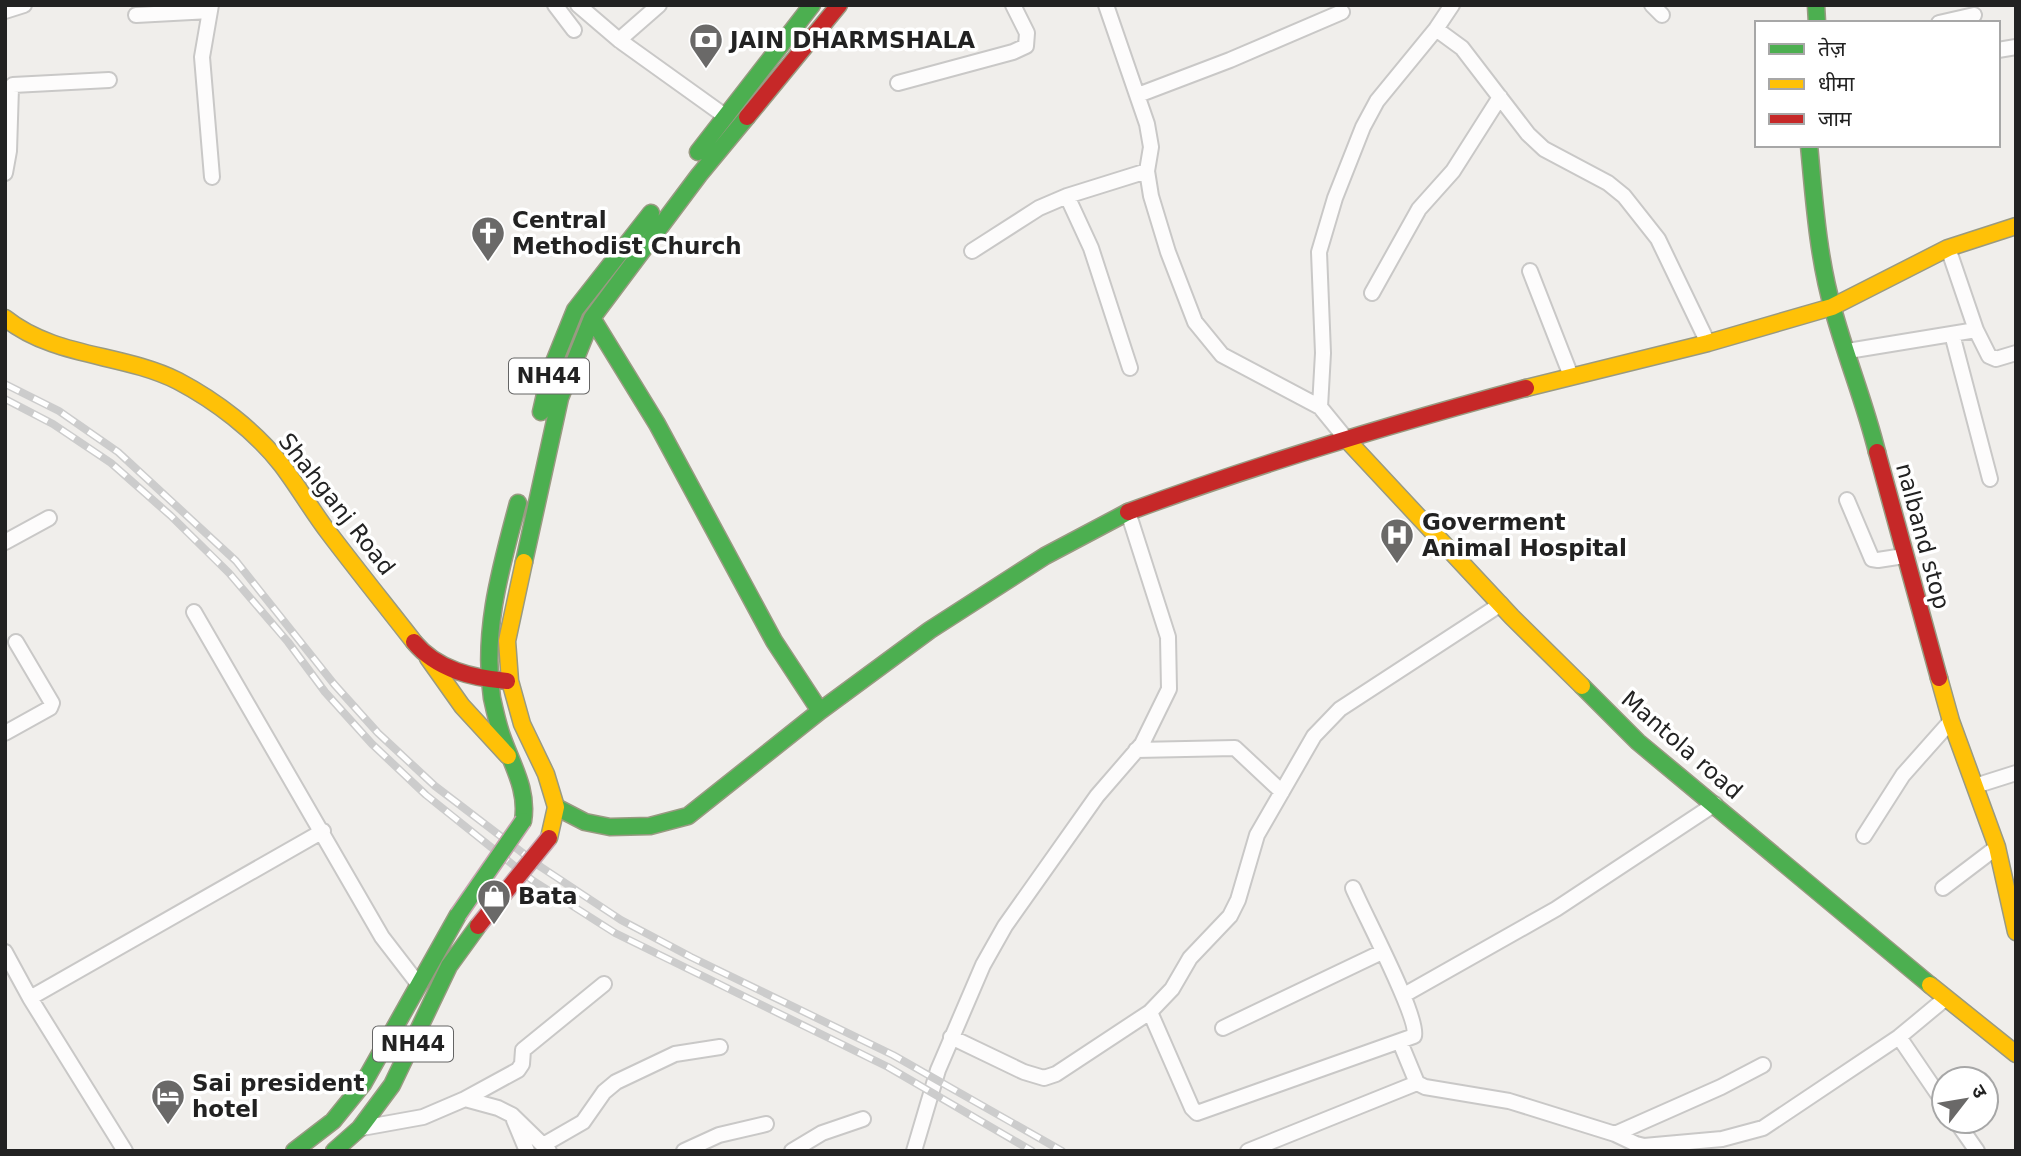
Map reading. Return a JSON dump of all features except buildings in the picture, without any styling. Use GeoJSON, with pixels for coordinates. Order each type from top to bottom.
{"type":"FeatureCollection","features":[{"type":"Feature","properties":{"kind":"main road","name":"NH44"},"geometry":{"type":"LineString","coordinates":[[537,427],[550,372],[575,310],[813,5]]}},
{"type":"Feature","properties":{"kind":"main road","name":"NH44"},"geometry":{"type":"LineString","coordinates":[[334,1151],[360,1128],[392,1085],[449,966],[549,838],[555,807],[546,774],[522,723],[510,681],[507,641],[560,398],[592,318],[699,175],[839,5]]}},
{"type":"Feature","properties":{"kind":"main road","name":"nalband stop"},"geometry":{"type":"LineString","coordinates":[[1809,147],[1816,216],[1832,307],[1869,419],[1904,556],[1951,721],[1997,847],[2016,932]]}},
{"type":"Feature","properties":{"kind":"main road"},"geometry":{"type":"LineString","coordinates":[[555,807],[597,825],[631,828],[673,822],[688,816],[820,711],[930,630],[1045,556],[1128,512],[1185,491],[1436,412],[1708,343],[1832,307],[1948,248],[2016,226]]}},
{"type":"Feature","properties":{"kind":"main road","name":"Shahganj Road"},"geometry":{"type":"LineString","coordinates":[[5,318],[31,336],[75,351],[141,366],[176,379],[227,412],[267,447],[335,542],[426,655],[462,706],[511,758]]}},
{"type":"Feature","properties":{"kind":"main road"},"geometry":{"type":"LineString","coordinates":[[592,318],[657,424],[774,641],[820,711]]}},
{"type":"Feature","properties":{"kind":"main road","name":"Mantola road"},"geometry":{"type":"LineString","coordinates":[[1347,440],[1501,604],[1638,742],[1868,935],[2016,1054]]}},
{"type":"Feature","properties":{"kind":"main road","name":"NH44"},"geometry":{"type":"LineString","coordinates":[[294,1151],[309,1143],[337,1117],[380,1060],[458,915],[523,821],[526,798],[502,738],[487,653],[521,491]]}},
{"type":"Feature","properties":{"kind":"main road"},"geometry":{"type":"LineString","coordinates":[[426,655],[452,660],[473,655],[489,635]]}},
{"type":"Feature","properties":{"kind":"main road","name":"Shahganj Road"},"geometry":{"type":"LineString","coordinates":[[426,655],[457,671],[510,681]]}},
{"type":"Feature","properties":{"kind":"street"},"geometry":{"type":"LineString","coordinates":[[555,5],[574,30]]}},
{"type":"Feature","properties":{"kind":"street"},"geometry":{"type":"LineString","coordinates":[[578,5],[619,40],[725,116]]}},
{"type":"Feature","properties":{"kind":"street"},"geometry":{"type":"LineString","coordinates":[[619,40],[659,5]]}},
{"type":"Feature","properties":{"kind":"street"},"geometry":{"type":"LineString","coordinates":[[898,83],[1013,52],[1026,46],[1027,33],[1013,5]]}},
{"type":"Feature","properties":{"kind":"street"},"geometry":{"type":"LineString","coordinates":[[1106,5],[1147,124],[1151,147],[1147,171],[1151,196],[1168,252],[1200,328],[1222,355],[1316,405],[1347,440]]}},
{"type":"Feature","properties":{"kind":"street"},"geometry":{"type":"LineString","coordinates":[[1316,405],[1322,353],[1319,252],[1325,229],[1354,150],[1377,101],[1436,29],[1452,5]]}},
{"type":"Feature","properties":{"kind":"street"},"geometry":{"type":"LineString","coordinates":[[136,15],[210,8],[202,57],[212,177]]}},
{"type":"Feature","properties":{"kind":"street"},"geometry":{"type":"LineString","coordinates":[[1138,95],[1230,60],[1342,12]]}},
{"type":"Feature","properties":{"kind":"street"},"geometry":{"type":"LineString","coordinates":[[1948,21],[1974,15]]}},
{"type":"Feature","properties":{"kind":"street"},"geometry":{"type":"LineString","coordinates":[[1436,29],[1462,48],[1528,134],[1544,149],[1608,183],[1632,205],[1658,239],[1708,343]]}},
{"type":"Feature","properties":{"kind":"street"},"geometry":{"type":"LineString","coordinates":[[5,173],[13,85],[109,80]]}},
{"type":"Feature","properties":{"kind":"street"},"geometry":{"type":"LineString","coordinates":[[1372,293],[1419,209],[1453,171],[1500,97]]}},
{"type":"Feature","properties":{"kind":"street"},"geometry":{"type":"LineString","coordinates":[[972,251],[1039,208],[1067,196],[1147,171]]}},
{"type":"Feature","properties":{"kind":"street"},"geometry":{"type":"LineString","coordinates":[[1067,196],[1091,248],[1130,368]]}},
{"type":"Feature","properties":{"kind":"street"},"geometry":{"type":"LineString","coordinates":[[1948,248],[1976,330],[1992,359],[2016,353]]}},
{"type":"Feature","properties":{"kind":"street"},"geometry":{"type":"LineString","coordinates":[[1530,271],[1571,376]]}},
{"type":"Feature","properties":{"kind":"street"},"geometry":{"type":"LineString","coordinates":[[1848,351],[1976,330]]}},
{"type":"Feature","properties":{"kind":"street"},"geometry":{"type":"LineString","coordinates":[[1952,334],[1990,480]]}},
{"type":"Feature","properties":{"kind":"street"},"geometry":{"type":"LineString","coordinates":[[1847,500],[1872,559],[1904,556]]}},
{"type":"Feature","properties":{"kind":"street"},"geometry":{"type":"LineString","coordinates":[[914,1151],[938,1069],[983,965],[1005,926],[1097,796],[1146,737],[1169,689],[1169,645],[1128,512]]}},
{"type":"Feature","properties":{"kind":"street"},"geometry":{"type":"LineString","coordinates":[[5,542],[49,518]]}},
{"type":"Feature","properties":{"kind":"street"},"geometry":{"type":"LineString","coordinates":[[951,1037],[1015,1069],[1044,1078],[1150,1012],[1172,989],[1190,958],[1230,916],[1238,900],[1257,835],[1314,737],[1340,709],[1501,604]]}},
{"type":"Feature","properties":{"kind":"street"},"geometry":{"type":"LineString","coordinates":[[194,612],[382,937],[419,985]]}},
{"type":"Feature","properties":{"kind":"street"},"geometry":{"type":"LineString","coordinates":[[5,733],[52,706],[51,699],[16,642]]}},
{"type":"Feature","properties":{"kind":"street"},"geometry":{"type":"LineString","coordinates":[[1864,836],[1903,775],[1951,721]]}},
{"type":"Feature","properties":{"kind":"street"},"geometry":{"type":"LineString","coordinates":[[1136,750],[1235,748],[1282,792]]}},
{"type":"Feature","properties":{"kind":"street"},"geometry":{"type":"LineString","coordinates":[[1975,786],[2016,773]]}},
{"type":"Feature","properties":{"kind":"street"},"geometry":{"type":"LineString","coordinates":[[1404,995],[1556,909],[1715,804]]}},
{"type":"Feature","properties":{"kind":"street"},"geometry":{"type":"LineString","coordinates":[[30,998],[323,831]]}},
{"type":"Feature","properties":{"kind":"street"},"geometry":{"type":"LineString","coordinates":[[1943,888],[1997,847]]}},
{"type":"Feature","properties":{"kind":"street"},"geometry":{"type":"LineString","coordinates":[[1150,1012],[1192,1108],[1197,1113],[1414,1036],[1416,1033],[1404,995],[1353,888]]}},
{"type":"Feature","properties":{"kind":"street"},"geometry":{"type":"LineString","coordinates":[[5,952],[30,998],[125,1151]]}},
{"type":"Feature","properties":{"kind":"street"},"geometry":{"type":"LineString","coordinates":[[1223,1028],[1382,952]]}},
{"type":"Feature","properties":{"kind":"street"},"geometry":{"type":"LineString","coordinates":[[360,1128],[423,1117],[465,1099],[518,1070],[522,1064],[523,1050],[604,984]]}},
{"type":"Feature","properties":{"kind":"street"},"geometry":{"type":"LineString","coordinates":[[1248,1151],[1417,1083],[1437,1090],[1509,1101],[1615,1134],[1644,1146],[1723,1145],[1763,1128],[1899,1037],[1946,998]]}},
{"type":"Feature","properties":{"kind":"street"},"geometry":{"type":"LineString","coordinates":[[1899,1037],[1930,1082]]}},
{"type":"Feature","properties":{"kind":"street"},"geometry":{"type":"LineString","coordinates":[[1400,1042],[1417,1083]]}},
{"type":"Feature","properties":{"kind":"street"},"geometry":{"type":"LineString","coordinates":[[465,1099],[498,1108],[512,1115],[546,1148],[583,1122],[604,1092],[616,1082],[676,1054],[720,1047]]}},
{"type":"Feature","properties":{"kind":"street"},"geometry":{"type":"LineString","coordinates":[[1615,1134],[1721,1087],[1763,1065]]}},
{"type":"Feature","properties":{"kind":"street"},"geometry":{"type":"LineString","coordinates":[[512,1115],[527,1151]]}},
{"type":"Feature","properties":{"kind":"street"},"geometry":{"type":"LineString","coordinates":[[792,1151],[822,1133],[863,1119]]}},
{"type":"Feature","properties":{"kind":"street"},"geometry":{"type":"LineString","coordinates":[[684,1151],[709,1138],[766,1124]]}},
{"type":"Feature","properties":{"kind":"street"},"geometry":{"type":"LineString","coordinates":[[1615,1134],[1618,1151]]}},
{"type":"Feature","properties":{"kind":"street"},"geometry":{"type":"LineString","coordinates":[[1966,1135],[1977,1151]]}},
{"type":"Feature","properties":{"kind":"railway"},"geometry":{"type":"LineString","coordinates":[[5,384],[59,411],[118,452],[236,561],[334,684],[378,733],[435,786],[541,867],[621,920],[893,1055],[1062,1151]]}},
{"type":"Feature","properties":{"kind":"railway"},"geometry":{"type":"LineString","coordinates":[[5,399],[53,424],[111,463],[171,516],[229,573],[288,642],[325,692],[372,744],[426,795],[532,880],[615,933],[888,1067],[1032,1151]]}},
{"type":"Feature","properties":{"kind":"traffic: fast"},"geometry":{"type":"LineString","coordinates":[[698,152],[812,5]]}},
{"type":"Feature","properties":{"kind":"traffic: fast"},"geometry":{"type":"LineString","coordinates":[[1816,5],[1817,21]]}},
{"type":"Feature","properties":{"kind":"traffic: fast"},"geometry":{"type":"LineString","coordinates":[[524,562],[560,398],[592,318],[699,175],[747,117]]}},
{"type":"Feature","properties":{"kind":"traffic: fast"},"geometry":{"type":"LineString","coordinates":[[1809,147],[1817,228],[1828,289],[1877,452]]}},
{"type":"Feature","properties":{"kind":"traffic: fast"},"geometry":{"type":"LineString","coordinates":[[541,412],[550,372],[575,310],[651,213]]}},
{"type":"Feature","properties":{"kind":"traffic: fast"},"geometry":{"type":"LineString","coordinates":[[592,318],[657,424],[774,641],[820,711]]}},
{"type":"Feature","properties":{"kind":"traffic: fast"},"geometry":{"type":"LineString","coordinates":[[518,503],[495,599],[489,648],[492,698],[498,724],[522,789],[523,821]]}},
{"type":"Feature","properties":{"kind":"traffic: fast"},"geometry":{"type":"LineString","coordinates":[[556,807],[585,822],[610,827],[650,826],[688,816],[820,711],[930,630],[1045,556],[1128,512]]}},
{"type":"Feature","properties":{"kind":"traffic: fast"},"geometry":{"type":"LineString","coordinates":[[1582,686],[1638,742],[1930,985]]}},
{"type":"Feature","properties":{"kind":"traffic: fast"},"geometry":{"type":"LineString","coordinates":[[458,915],[523,821]]}},
{"type":"Feature","properties":{"kind":"traffic: fast"},"geometry":{"type":"LineString","coordinates":[[294,1151],[333,1121],[363,1084],[458,915]]}},
{"type":"Feature","properties":{"kind":"traffic: fast"},"geometry":{"type":"LineString","coordinates":[[334,1151],[360,1128],[392,1085],[449,966],[478,926]]}},
{"type":"Feature","properties":{"kind":"traffic: slow"},"geometry":{"type":"LineString","coordinates":[[1526,388],[1708,343],[1832,307],[1948,248],[2016,226]]}},
{"type":"Feature","properties":{"kind":"traffic: slow"},"geometry":{"type":"LineString","coordinates":[[5,318],[45,341],[134,365],[178,381],[234,417],[281,464],[329,533],[414,642]]}},
{"type":"Feature","properties":{"kind":"traffic: slow"},"geometry":{"type":"LineString","coordinates":[[1347,440],[1512,617],[1582,686]]}},
{"type":"Feature","properties":{"kind":"traffic: slow"},"geometry":{"type":"LineString","coordinates":[[524,562],[507,641],[510,681],[522,724],[546,774],[556,807],[549,838]]}},
{"type":"Feature","properties":{"kind":"traffic: slow"},"geometry":{"type":"LineString","coordinates":[[428,658],[462,706],[508,756]]}},
{"type":"Feature","properties":{"kind":"traffic: slow"},"geometry":{"type":"LineString","coordinates":[[1939,678],[1951,721],[1997,847],[2016,932]]}},
{"type":"Feature","properties":{"kind":"traffic: slow"},"geometry":{"type":"LineString","coordinates":[[1930,985],[2016,1054]]}},
{"type":"Feature","properties":{"kind":"traffic: jam"},"geometry":{"type":"LineString","coordinates":[[747,117],[839,5]]}},
{"type":"Feature","properties":{"kind":"traffic: jam"},"geometry":{"type":"LineString","coordinates":[[1128,512],[1325,446],[1526,388]]}},
{"type":"Feature","properties":{"kind":"traffic: jam"},"geometry":{"type":"LineString","coordinates":[[1877,452],[1939,678]]}},
{"type":"Feature","properties":{"kind":"traffic: jam"},"geometry":{"type":"LineString","coordinates":[[414,642],[433,659],[456,671],[507,681]]}},
{"type":"Feature","properties":{"kind":"traffic: jam"},"geometry":{"type":"LineString","coordinates":[[478,926],[549,838]]}},
{"type":"Feature","properties":{"kind":"place","name":"JAIN DHARMSHALA"},"geometry":{"type":"Point","coordinates":[706,70]}},
{"type":"Feature","properties":{"kind":"place","name":"Central Methodist Church"},"geometry":{"type":"Point","coordinates":[488,263]}},
{"type":"Feature","properties":{"kind":"place","name":"Goverment Animal Hospital"},"geometry":{"type":"Point","coordinates":[1397,565]}},
{"type":"Feature","properties":{"kind":"place","name":"Bata"},"geometry":{"type":"Point","coordinates":[494,926]}},
{"type":"Feature","properties":{"kind":"place","name":"Sai president hotel"},"geometry":{"type":"Point","coordinates":[168,1126]}}]}
